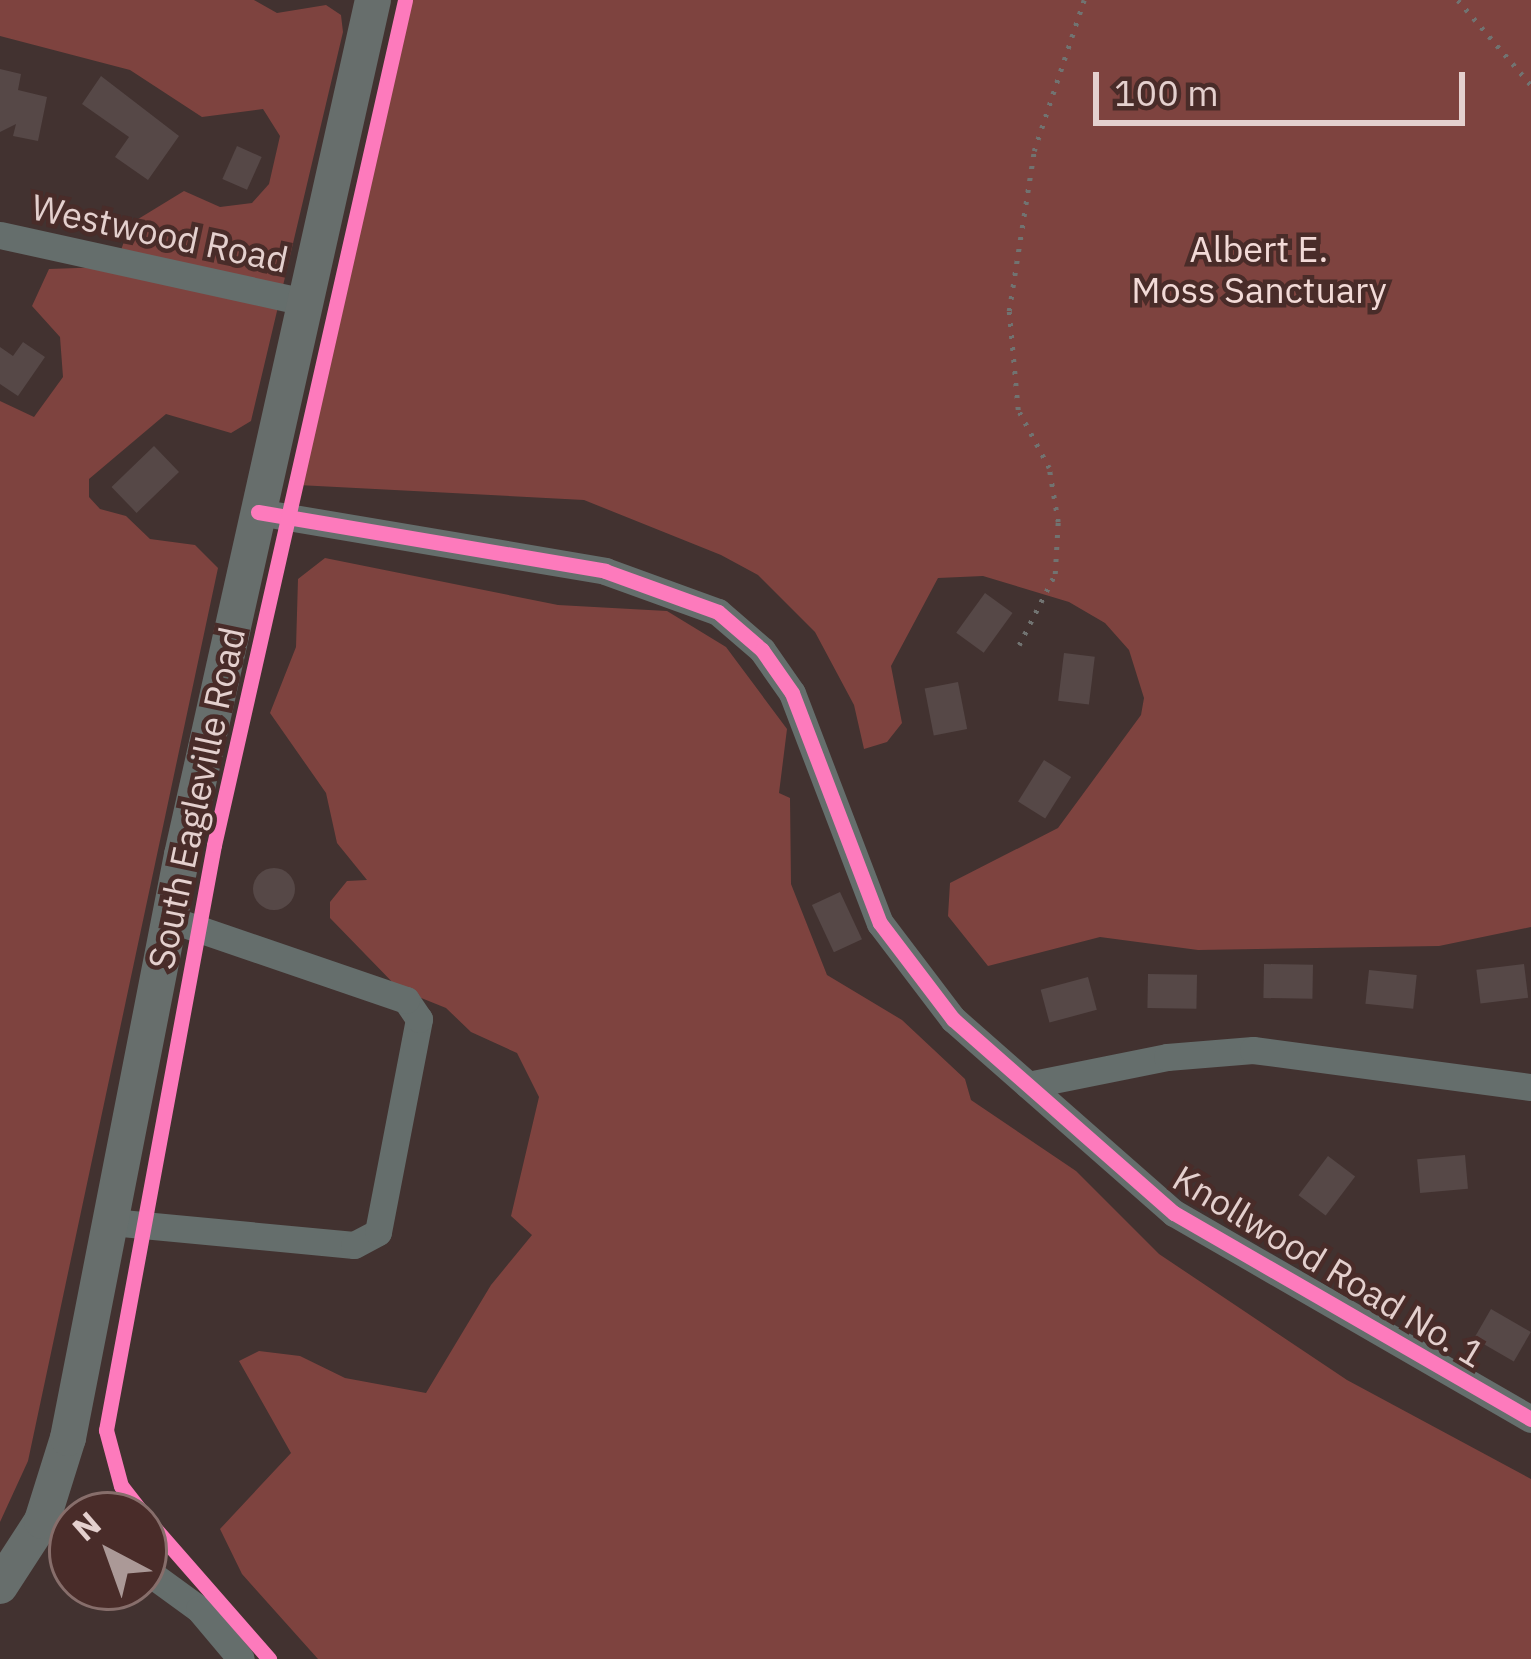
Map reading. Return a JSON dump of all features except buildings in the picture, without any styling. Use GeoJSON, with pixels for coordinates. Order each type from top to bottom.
{"type":"FeatureCollection","features":[{"type":"Feature","properties":{"kind":"main road","name":"South Eagleville Road"},"geometry":{"type":"LineString","coordinates":[[61,1491],[169,919],[373,0]]}},
{"type":"Feature","properties":{"kind":"main road","name":"South Eagleville Road"},"geometry":{"type":"LineString","coordinates":[[0,1586],[48,1536]]}},
{"type":"Feature","properties":{"kind":"street","name":"Westwood Road"},"geometry":{"type":"LineString","coordinates":[[0,235],[305,302]]}},
{"type":"Feature","properties":{"kind":"street","name":"Knollwood Road No. 1"},"geometry":{"type":"LineString","coordinates":[[258,512],[605,571],[682,594],[732,623],[791,693],[847,847],[898,955],[923,989],[1174,1213],[1531,1419]]}},
{"type":"Feature","properties":{"kind":"street"},"geometry":{"type":"LineString","coordinates":[[111,1222],[354,1245],[378,1232],[415,1040],[419,1019],[406,1000],[169,919]]}},
{"type":"Feature","properties":{"kind":"street"},"geometry":{"type":"LineString","coordinates":[[1028,1085],[1167,1057],[1253,1051],[1531,1087]]}},
{"type":"Feature","properties":{"kind":"street"},"geometry":{"type":"LineString","coordinates":[[168,1586],[199,1609],[241,1659]]}},
{"type":"Feature","properties":{"kind":"path"},"geometry":{"type":"LineString","coordinates":[[1019,645],[1055,574],[1058,522],[1048,468],[1018,410],[1009,310],[1034,151],[1084,0]]}},
{"type":"Feature","properties":{"kind":"path"},"geometry":{"type":"LineString","coordinates":[[1458,0],[1531,85]]}},
{"type":"Feature","properties":{"kind":"green space"},"geometry":{"type":"Polygon","coordinates":[[[0,0],[254,0],[277,13],[326,5],[341,15],[343,32],[251,421],[231,433],[166,414],[89,479],[89,497],[100,509],[126,516],[150,539],[195,545],[218,568],[28,1461],[0,1522],[0,401],[34,417],[63,377],[60,337],[32,306],[49,269],[106,267],[119,256],[130,224],[184,191],[220,207],[252,203],[269,184],[280,136],[263,109],[202,117],[130,70],[0,36],[0,0]]]}},
{"type":"Feature","properties":{"kind":"green space","name":"Albert E. Moss Sanctuary"},"geometry":{"type":"Polygon","coordinates":[[[403,0],[1531,0],[1531,927],[1439,946],[1198,950],[1100,937],[988,966],[948,916],[950,883],[1058,828],[1141,715],[1144,698],[1129,650],[1105,623],[1069,602],[983,576],[938,578],[891,666],[902,723],[887,742],[864,749],[854,705],[815,632],[758,575],[721,555],[584,500],[298,485],[403,0]]]}},
{"type":"Feature","properties":{"kind":"green space"},"geometry":{"type":"Polygon","coordinates":[[[325,558],[558,605],[667,611],[726,647],[787,729],[779,793],[790,798],[791,884],[827,975],[902,1020],[965,1079],[971,1100],[1076,1171],[1159,1254],[1347,1380],[1531,1479],[1531,1659],[318,1659],[242,1574],[220,1529],[291,1453],[239,1361],[259,1351],[300,1356],[345,1378],[426,1393],[491,1285],[532,1235],[511,1216],[539,1097],[517,1053],[471,1032],[446,1008],[399,989],[330,918],[330,902],[347,881],[367,880],[337,843],[326,793],[270,713],[296,647],[298,579],[325,558]]]}},
{"type":"Feature","properties":{"kind":"cycle path"},"geometry":{"type":"LineString","coordinates":[[125,1491],[106,1430],[214,845],[405,0]]}},
{"type":"Feature","properties":{"kind":"cycle path"},"geometry":{"type":"LineString","coordinates":[[258,512],[605,571],[718,612],[762,650],[792,693],[880,923],[953,1019],[1174,1213],[1531,1419]]}},
{"type":"Feature","properties":{"kind":"cycle path"},"geometry":{"type":"LineString","coordinates":[[168,1543],[269,1659]]}}]}
